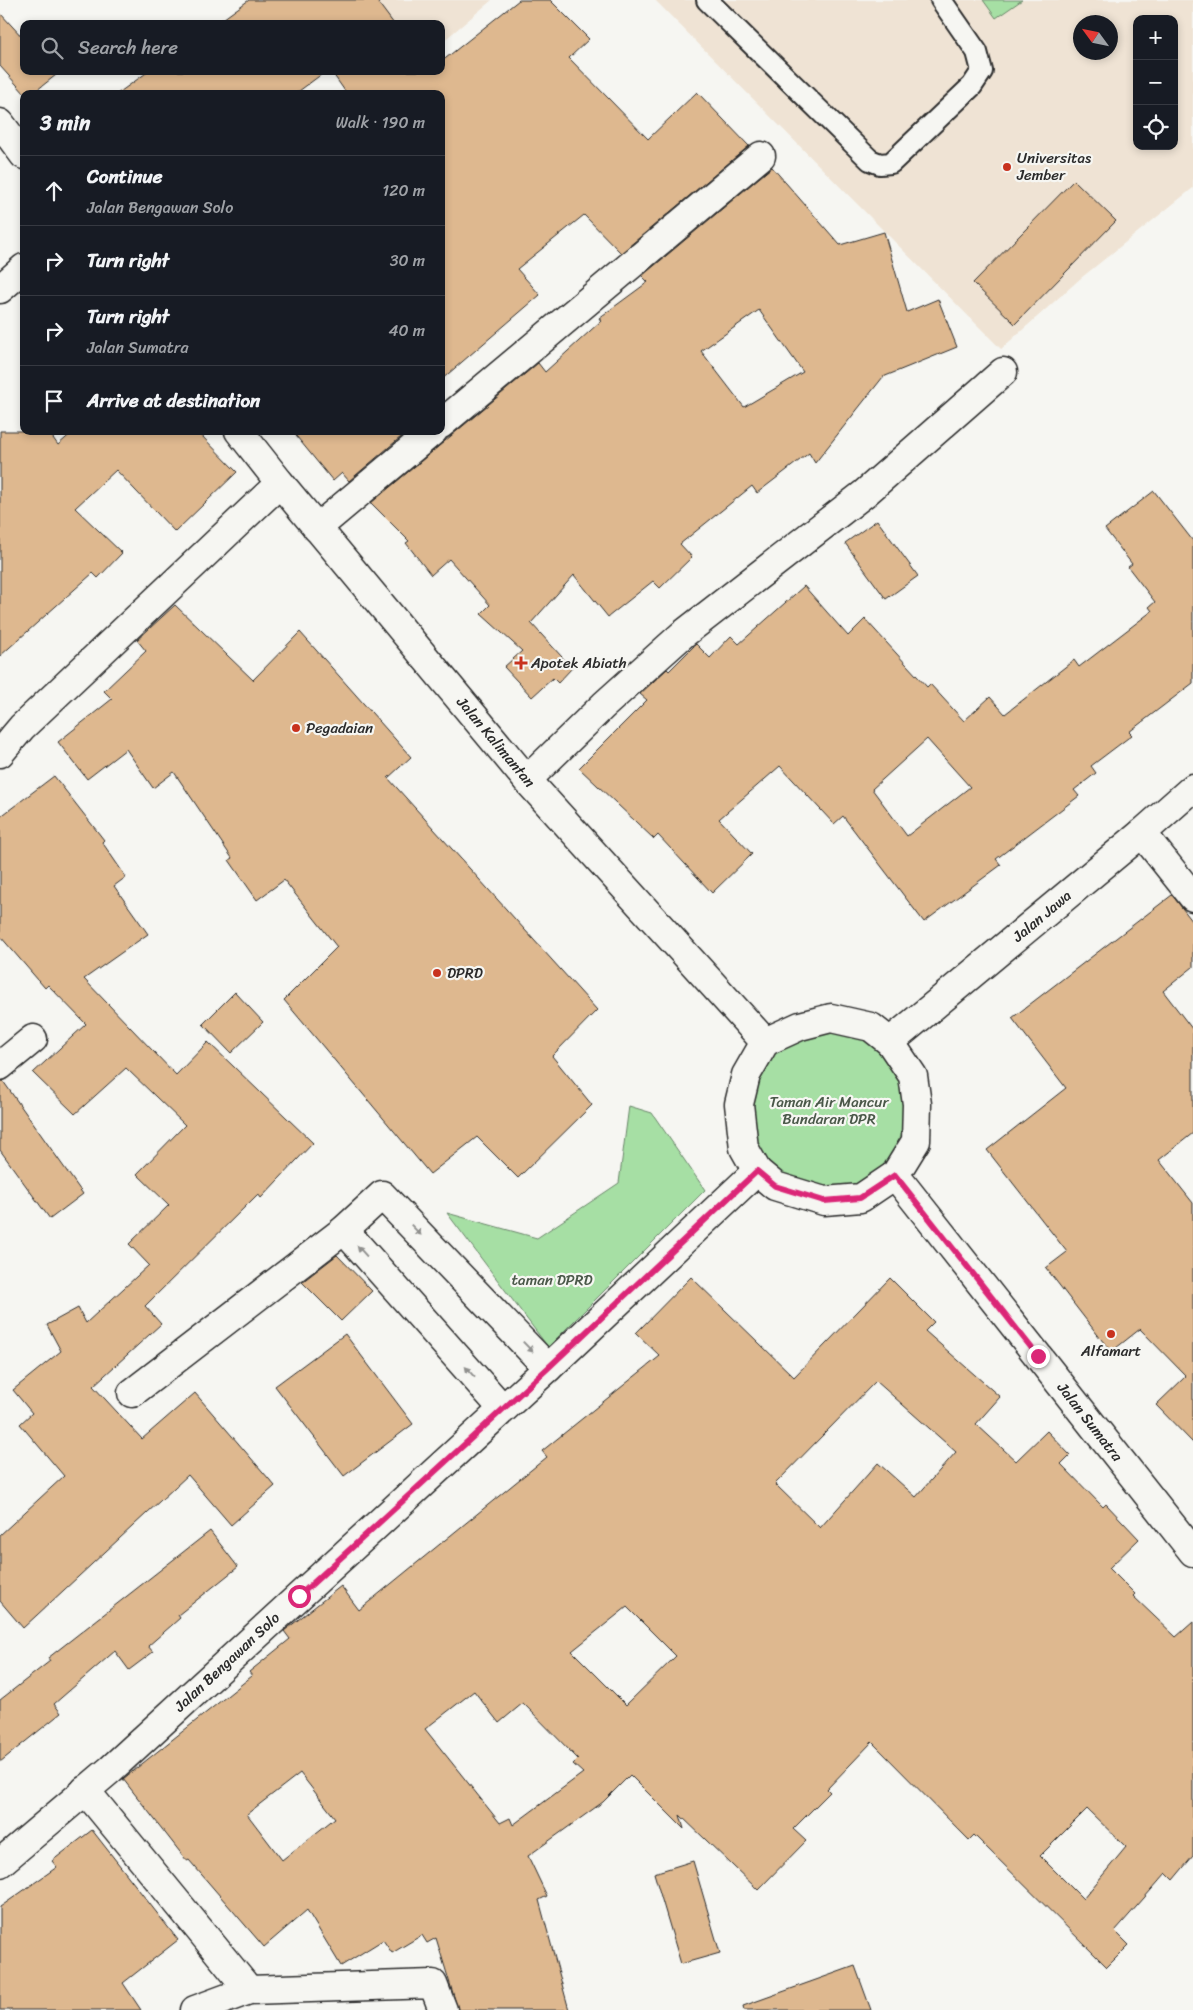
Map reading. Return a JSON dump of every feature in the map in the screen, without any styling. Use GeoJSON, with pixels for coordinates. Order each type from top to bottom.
{"type":"FeatureCollection","features":[{"type":"Feature","properties":{"kind":"main road"},"geometry":{"type":"LineString","coordinates":[[0,123],[20,150]]}},
{"type":"Feature","properties":{"kind":"main road"},"geometry":{"type":"LineString","coordinates":[[445,421],[761,156]]}},
{"type":"Feature","properties":{"kind":"main road"},"geometry":{"type":"LineString","coordinates":[[0,289],[20,272]]}},
{"type":"Feature","properties":{"kind":"main road"},"geometry":{"type":"LineString","coordinates":[[527,780],[604,705],[682,635],[864,493],[1003,372]]}},
{"type":"Feature","properties":{"kind":"main road","name":"Jalan Kalimantan"},"geometry":{"type":"LineString","coordinates":[[242,435],[527,780],[765,1042]]}},
{"type":"Feature","properties":{"kind":"main road"},"geometry":{"type":"LineString","coordinates":[[317,528],[428,435]]}},
{"type":"Feature","properties":{"kind":"main road"},"geometry":{"type":"LineString","coordinates":[[0,753],[22,727],[280,483]]}},
{"type":"Feature","properties":{"kind":"main road","name":"Jalan Jawa"},"geometry":{"type":"LineString","coordinates":[[890,1042],[1142,833],[1193,788]]}},
{"type":"Feature","properties":{"kind":"main road"},"geometry":{"type":"LineString","coordinates":[[1142,833],[1193,897]]}},
{"type":"Feature","properties":{"kind":"main road"},"geometry":{"type":"LineString","coordinates":[[831,1018],[871,1027],[890,1042],[913,1076],[917,1104],[916,1141],[895,1175],[860,1198],[824,1201],[775,1186],[757,1171],[744,1148],[739,1104],[746,1075],[765,1042],[800,1026],[831,1018]]}},
{"type":"Feature","properties":{"kind":"main road"},"geometry":{"type":"LineString","coordinates":[[0,1066],[33,1039]]}},
{"type":"Feature","properties":{"kind":"main road","name":"Jalan Bengawan Solo"},"geometry":{"type":"LineString","coordinates":[[0,1863],[118,1763],[502,1408],[548,1368],[757,1171]]}},
{"type":"Feature","properties":{"kind":"main road","name":"Jalan Sumatra"},"geometry":{"type":"LineString","coordinates":[[895,1175],[1193,1552]]}},
{"type":"Feature","properties":{"kind":"main road"},"geometry":{"type":"LineString","coordinates":[[132,1393],[344,1230],[382,1195],[548,1368]]}},
{"type":"Feature","properties":{"kind":"main road"},"geometry":{"type":"LineString","coordinates":[[344,1230],[502,1408]]}},
{"type":"Feature","properties":{"kind":"main road"},"geometry":{"type":"LineString","coordinates":[[85,1790],[249,1990]]}},
{"type":"Feature","properties":{"kind":"main road"},"geometry":{"type":"LineString","coordinates":[[195,2010],[249,1990],[433,1984],[443,2010]]}},
{"type":"Feature","properties":{"kind":"lane"},"geometry":{"type":"LineString","coordinates":[[707,0],[870,160],[880,164],[891,163],[972,86],[982,71],[977,52],[941,0]]}},
{"type":"Feature","properties":{"kind":"shaded area"},"geometry":{"type":"Polygon","coordinates":[[[270,0],[492,0],[445,40],[445,20],[285,20],[270,0]]]}},
{"type":"Feature","properties":{"kind":"shaded area","name":"Universitas Jember"},"geometry":{"type":"Polygon","coordinates":[[[655,0],[1193,0],[1193,188],[1081,278],[1001,349],[655,0]]]}},
{"type":"Feature","properties":{"kind":"green space"},"geometry":{"type":"Polygon","coordinates":[[[983,0],[1022,0],[996,18],[983,0]]]}},
{"type":"Feature","properties":{"kind":"green space","name":"Taman Air Mancur Bundaran DPR"},"geometry":{"type":"Polygon","coordinates":[[[800,1026],[890,1042],[916,1141],[861,1198],[757,1171],[746,1075],[800,1026]]]}},
{"type":"Feature","properties":{"kind":"green space","name":"taman DPRD"},"geometry":{"type":"Polygon","coordinates":[[[629,1106],[652,1113],[705,1190],[548,1347],[447,1213],[537,1238],[619,1183],[629,1106]]]}},
{"type":"Feature","properties":{"kind":"building"},"geometry":{"type":"Polygon","coordinates":[[[249,0],[376,0],[391,20],[222,20],[249,0]]]}},
{"type":"Feature","properties":{"kind":"building"},"geometry":{"type":"Polygon","coordinates":[[[519,0],[550,0],[589,39],[569,58],[648,139],[697,92],[749,146],[621,253],[584,215],[517,269],[540,295],[445,377],[445,90],[344,90],[334,75],[445,75],[445,59],[519,0]]]}},
{"type":"Feature","properties":{"kind":"building"},"geometry":{"type":"Polygon","coordinates":[[[0,13],[20,35],[20,75],[56,75],[37,90],[21,90],[0,66],[0,13]]]}},
{"type":"Feature","properties":{"kind":"building"},"geometry":{"type":"Polygon","coordinates":[[[143,75],[321,75],[300,90],[123,90],[143,75]]]}},
{"type":"Feature","properties":{"kind":"building"},"geometry":{"type":"Polygon","coordinates":[[[772,167],[840,245],[884,232],[907,312],[938,299],[957,347],[883,377],[815,463],[809,453],[757,493],[752,486],[680,544],[692,557],[660,588],[653,581],[608,617],[574,575],[531,623],[572,668],[558,683],[553,678],[532,697],[504,667],[522,651],[481,614],[490,605],[449,559],[431,575],[406,543],[409,541],[371,503],[538,363],[545,372],[601,321],[599,318],[648,282],[642,276],[772,167]],[[759,310],[701,351],[744,407],[803,372],[759,310]]]}},
{"type":"Feature","properties":{"kind":"building"},"geometry":{"type":"Polygon","coordinates":[[[1074,180],[1116,221],[1015,324],[973,283],[1074,180]]]}},
{"type":"Feature","properties":{"kind":"building"},"geometry":{"type":"Polygon","coordinates":[[[0,431],[20,431],[20,435],[51,435],[58,445],[69,435],[201,435],[237,472],[175,532],[116,470],[75,508],[122,553],[98,578],[93,573],[0,656],[0,431]]]}},
{"type":"Feature","properties":{"kind":"building"},"geometry":{"type":"Polygon","coordinates":[[[295,435],[403,435],[349,481],[342,473],[333,481],[295,435]]]}},
{"type":"Feature","properties":{"kind":"building"},"geometry":{"type":"Polygon","coordinates":[[[1154,491],[1193,541],[1193,683],[1129,732],[1132,735],[1091,766],[1096,773],[1074,790],[1079,796],[996,859],[1001,865],[924,922],[843,816],[834,824],[780,766],[719,819],[752,854],[712,893],[658,835],[654,839],[579,768],[647,700],[640,694],[667,669],[669,671],[696,644],[710,658],[731,636],[739,644],[804,586],[848,636],[865,619],[927,687],[930,684],[964,721],[990,697],[1005,714],[1074,660],[1079,667],[1152,611],[1149,607],[1155,602],[1128,567],[1132,564],[1105,529],[1154,491]],[[927,739],[872,789],[907,836],[970,787],[927,739]]]}},
{"type":"Feature","properties":{"kind":"building"},"geometry":{"type":"Polygon","coordinates":[[[877,520],[918,576],[886,599],[845,543],[877,520]]]}},
{"type":"Feature","properties":{"kind":"building"},"geometry":{"type":"Polygon","coordinates":[[[175,605],[253,680],[300,632],[411,757],[388,778],[597,1010],[552,1056],[592,1105],[518,1178],[477,1137],[430,1174],[284,1000],[337,947],[284,880],[257,900],[229,860],[232,858],[174,772],[153,788],[126,749],[87,779],[58,742],[112,699],[104,691],[146,651],[137,640],[175,605]]]}},
{"type":"Feature","properties":{"kind":"building"},"geometry":{"type":"Polygon","coordinates":[[[54,776],[104,840],[102,842],[126,877],[114,886],[148,934],[84,979],[176,1075],[208,1042],[313,1143],[261,1198],[258,1194],[145,1306],[161,1324],[93,1386],[142,1439],[195,1393],[275,1486],[231,1525],[188,1475],[23,1628],[0,1601],[0,1535],[64,1476],[20,1424],[32,1413],[13,1390],[61,1351],[47,1325],[78,1308],[86,1323],[149,1265],[129,1244],[169,1205],[137,1174],[185,1125],[126,1068],[75,1114],[33,1073],[86,1024],[48,985],[45,988],[0,936],[0,817],[54,776]]]}},
{"type":"Feature","properties":{"kind":"building"},"geometry":{"type":"Polygon","coordinates":[[[1172,895],[1193,922],[1193,967],[1163,991],[1193,1030],[1193,1133],[1159,1160],[1193,1203],[1193,1443],[1156,1405],[1186,1376],[1140,1329],[1111,1352],[1046,1268],[1067,1252],[987,1150],[1066,1088],[1012,1018],[1172,895]]]}},
{"type":"Feature","properties":{"kind":"building"},"geometry":{"type":"Polygon","coordinates":[[[235,992],[263,1022],[231,1053],[203,1024],[235,992]]]}},
{"type":"Feature","properties":{"kind":"building"},"geometry":{"type":"Polygon","coordinates":[[[0,1081],[3,1081],[83,1194],[50,1219],[0,1150],[0,1081]]]}},
{"type":"Feature","properties":{"kind":"building"},"geometry":{"type":"Polygon","coordinates":[[[337,1255],[372,1291],[341,1321],[302,1282],[337,1255]]]}},
{"type":"Feature","properties":{"kind":"building"},"geometry":{"type":"Polygon","coordinates":[[[691,1277],[794,1377],[890,1278],[934,1322],[925,1331],[1000,1397],[976,1424],[1016,1461],[1047,1431],[1070,1455],[1061,1464],[1103,1507],[1106,1504],[1139,1539],[1109,1568],[1135,1594],[1133,1596],[1176,1637],[1193,1622],[1193,1856],[1173,1880],[1166,1873],[1115,1931],[1129,1945],[1107,1967],[974,1835],[969,1840],[872,1742],[827,1789],[830,1792],[793,1829],[806,1841],[758,1890],[680,1815],[684,1829],[630,1775],[603,1802],[528,1856],[547,1896],[539,1900],[569,2010],[458,2010],[436,1938],[427,1943],[422,1935],[392,1953],[383,1940],[341,1966],[307,1910],[264,1947],[189,1860],[187,1861],[123,1779],[252,1676],[249,1672],[290,1639],[284,1631],[341,1586],[359,1610],[547,1457],[542,1451],[660,1356],[636,1333],[691,1277]],[[876,1381],[775,1484],[820,1528],[878,1463],[916,1497],[956,1452],[876,1381]],[[627,1607],[572,1651],[626,1705],[676,1656],[627,1607]],[[474,1691],[425,1729],[500,1823],[510,1818],[513,1825],[583,1773],[573,1764],[578,1759],[523,1703],[499,1723],[474,1691]],[[300,1773],[247,1814],[282,1860],[335,1818],[300,1773]],[[1087,1809],[1040,1856],[1083,1899],[1126,1847],[1087,1809]]]}},
{"type":"Feature","properties":{"kind":"building"},"geometry":{"type":"Polygon","coordinates":[[[345,1334],[413,1424],[344,1476],[275,1386],[345,1334]]]}},
{"type":"Feature","properties":{"kind":"building"},"geometry":{"type":"Polygon","coordinates":[[[210,1531],[238,1567],[178,1615],[180,1618],[148,1646],[153,1652],[129,1670],[115,1651],[54,1704],[61,1713],[0,1762],[0,1700],[50,1661],[48,1658],[210,1531]]]}},
{"type":"Feature","properties":{"kind":"building"},"geometry":{"type":"Polygon","coordinates":[[[92,1830],[178,1940],[123,1983],[141,2010],[0,2010],[0,1907],[57,1867],[52,1861],[92,1830]]]}},
{"type":"Feature","properties":{"kind":"building"},"geometry":{"type":"Polygon","coordinates":[[[693,1861],[720,1953],[681,1964],[654,1873],[693,1861]]]}},
{"type":"Feature","properties":{"kind":"building"},"geometry":{"type":"Polygon","coordinates":[[[855,1966],[871,2010],[744,2010],[743,2006],[855,1966]]]}},
{"type":"Feature","properties":{"kind":"place","name":"Universitas Jember"},"geometry":{"type":"Point","coordinates":[1007,167]}},
{"type":"Feature","properties":{"kind":"place","name":"Apotek Abiath"},"geometry":{"type":"Point","coordinates":[521,663]}},
{"type":"Feature","properties":{"kind":"place","name":"Pegadaian"},"geometry":{"type":"Point","coordinates":[296,728]}},
{"type":"Feature","properties":{"kind":"place","name":"DPRD"},"geometry":{"type":"Point","coordinates":[437,973]}},
{"type":"Feature","properties":{"kind":"place","name":"Alfamart"},"geometry":{"type":"Point","coordinates":[1111,1334]}},
{"type":"Feature","properties":{"kind":"route"},"geometry":{"type":"LineString","coordinates":[[299,1596],[502,1408],[548,1368],[757,1171],[775,1186],[824,1201],[860,1198],[895,1175],[1038,1356]]}}]}
